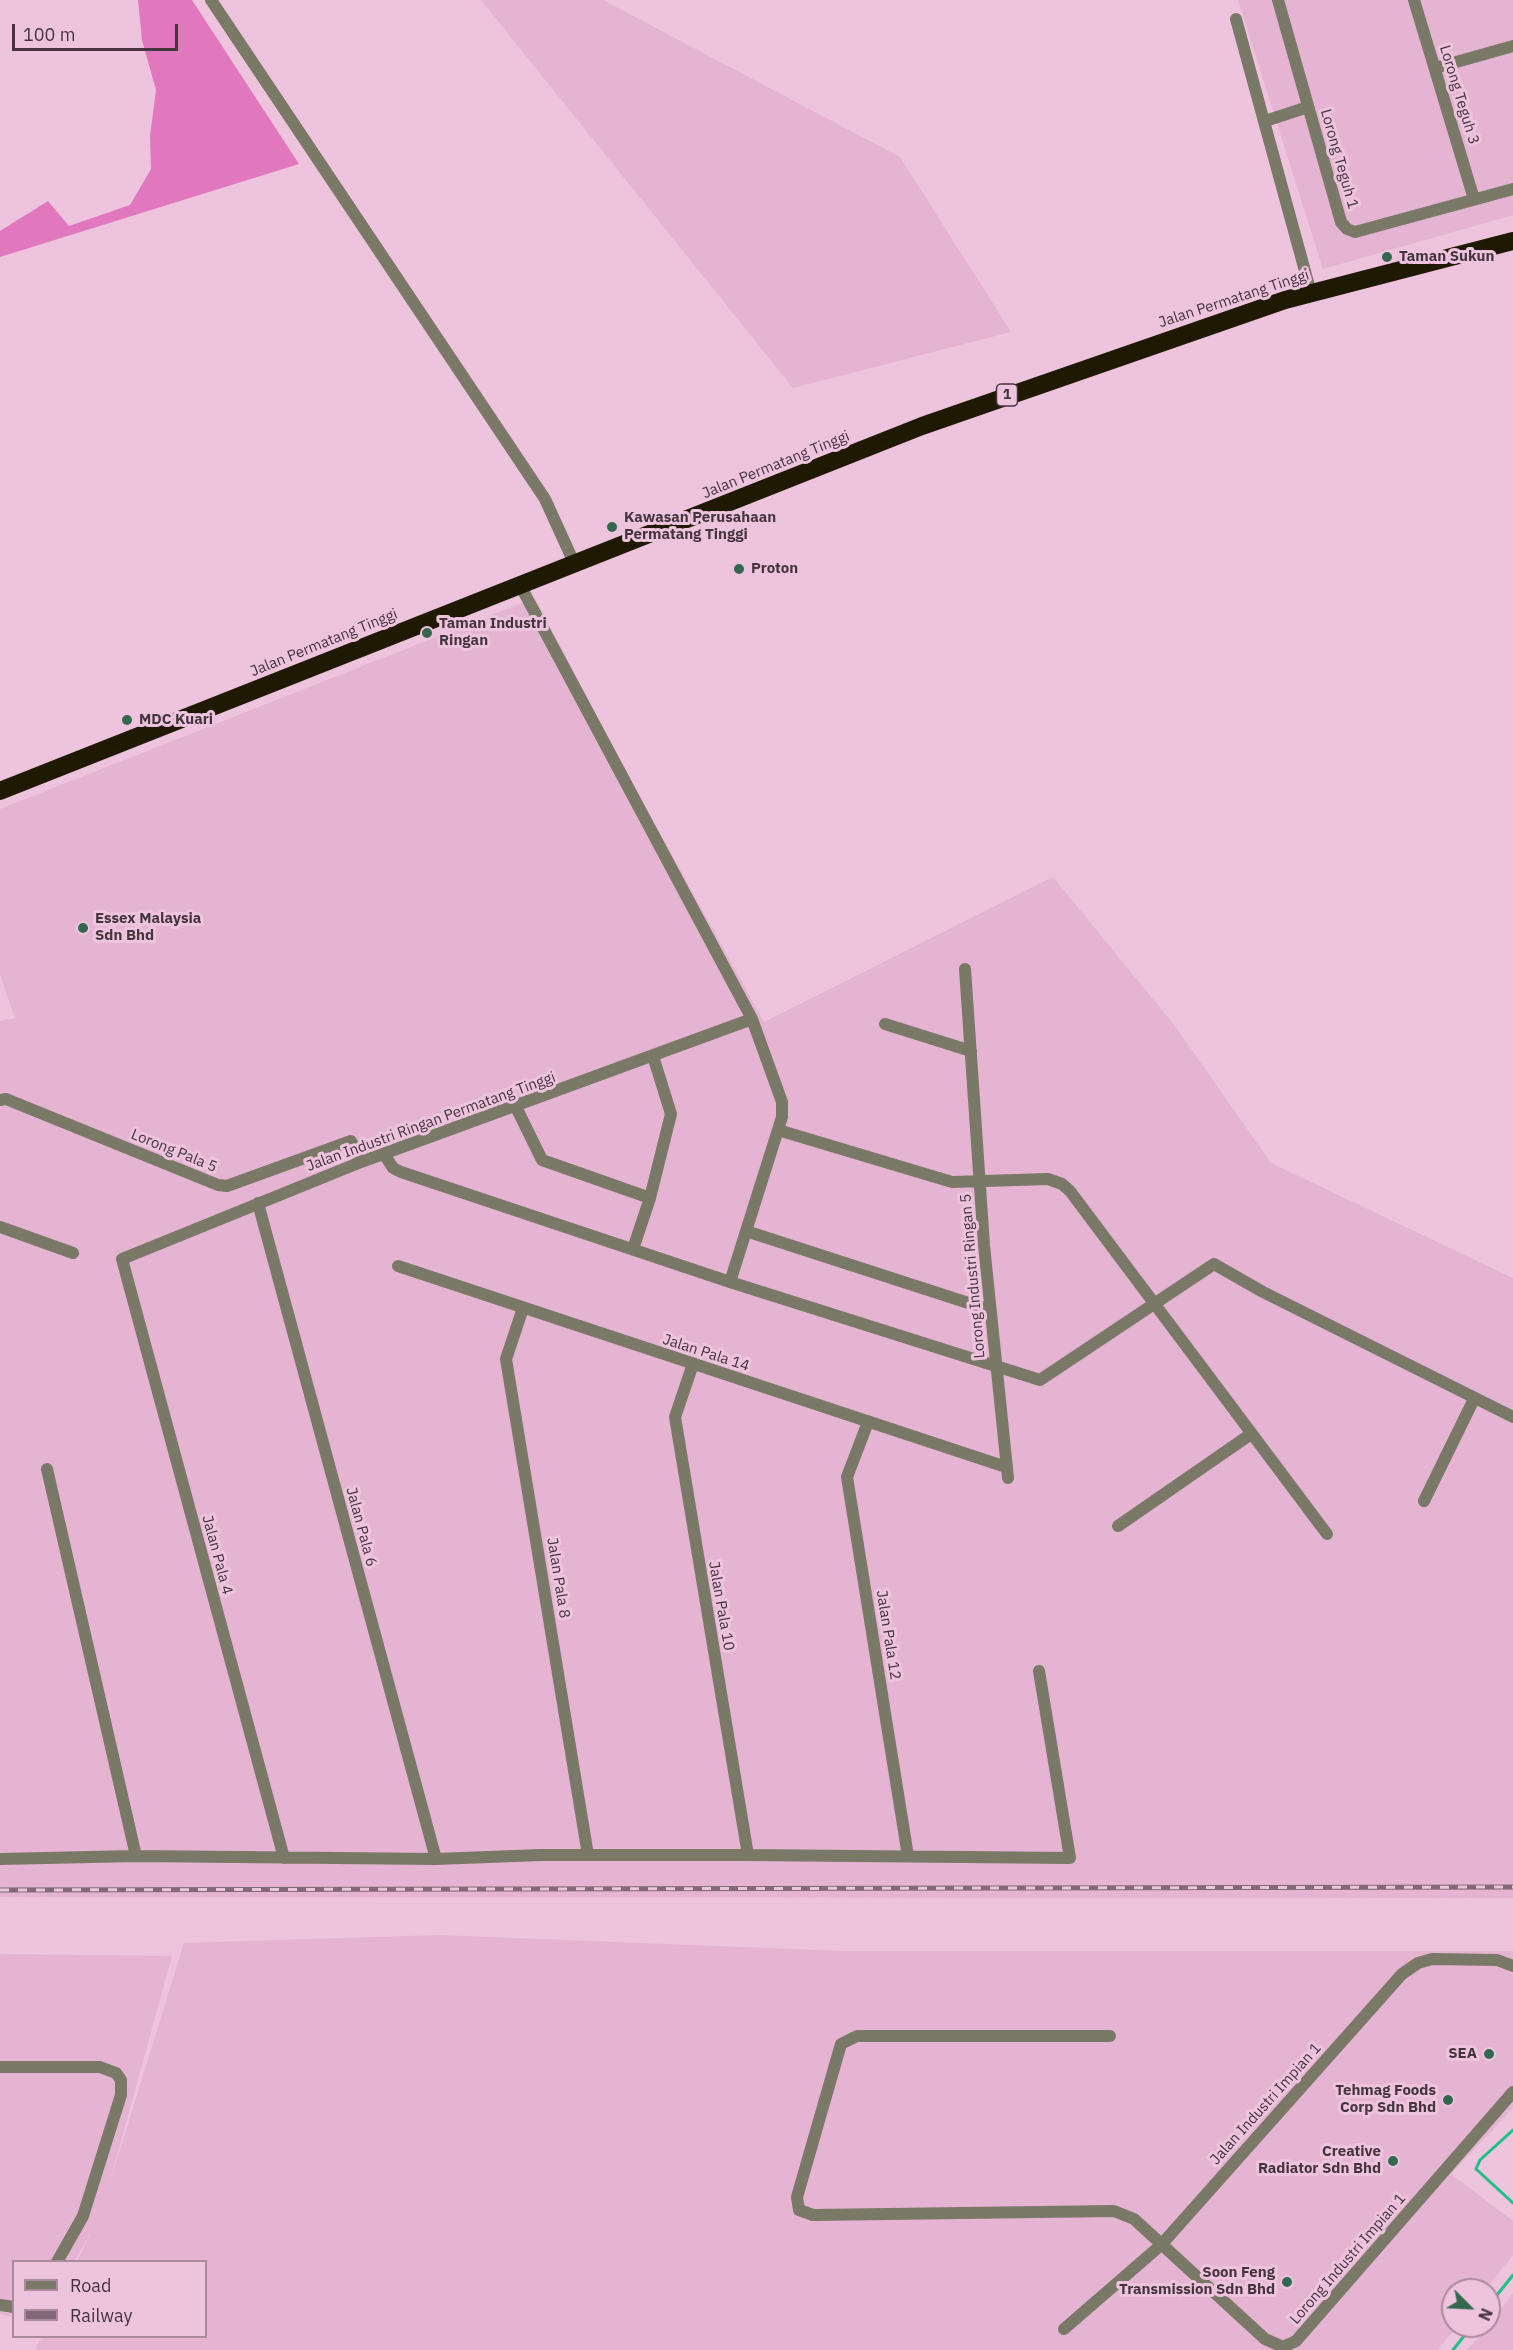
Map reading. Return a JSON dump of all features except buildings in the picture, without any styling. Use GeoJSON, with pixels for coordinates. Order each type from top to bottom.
{"type":"FeatureCollection","features":[{"type":"Feature","properties":{"kind":"highway","name":"Jalan Permatang Tinggi"},"geometry":{"type":"LineString","coordinates":[[3,786],[575,565],[922,426],[1104,361],[1311,293],[1513,241]]}},
{"type":"Feature","properties":{"kind":"street"},"geometry":{"type":"LineString","coordinates":[[211,0],[545,499],[575,565]]}},
{"type":"Feature","properties":{"kind":"street","name":"Lorong Teguh 1"},"geometry":{"type":"LineString","coordinates":[[1278,0],[1341,222],[1347,229],[1354,232],[1513,189]]}},
{"type":"Feature","properties":{"kind":"street","name":"Lorong Teguh 3"},"geometry":{"type":"LineString","coordinates":[[1414,0],[1474,200]]}},
{"type":"Feature","properties":{"kind":"street"},"geometry":{"type":"LineString","coordinates":[[1236,19],[1311,293]]}},
{"type":"Feature","properties":{"kind":"street"},"geometry":{"type":"LineString","coordinates":[[1435,68],[1513,46]]}},
{"type":"Feature","properties":{"kind":"street"},"geometry":{"type":"LineString","coordinates":[[1264,121],[1308,107]]}},
{"type":"Feature","properties":{"kind":"street"},"geometry":{"type":"LineString","coordinates":[[520,585],[752,1019],[784,1108],[730,1282]]}},
{"type":"Feature","properties":{"kind":"street","name":"Lorong Industri Ringan 5"},"geometry":{"type":"LineString","coordinates":[[965,969],[979,1182],[1007,1473]]}},
{"type":"Feature","properties":{"kind":"street","name":"Jalan Industri Ringan Permatang Tinggi"},"geometry":{"type":"LineString","coordinates":[[122,1259],[361,1162],[752,1019]]}},
{"type":"Feature","properties":{"kind":"street"},"geometry":{"type":"LineString","coordinates":[[885,1024],[971,1051]]}},
{"type":"Feature","properties":{"kind":"street"},"geometry":{"type":"LineString","coordinates":[[633,1249],[650,1198],[671,1114],[653,1056]]}},
{"type":"Feature","properties":{"kind":"street","name":"Lorong Pala 5"},"geometry":{"type":"LineString","coordinates":[[0,1100],[6,1099],[218,1185],[227,1186],[351,1141],[361,1162]]}},
{"type":"Feature","properties":{"kind":"street"},"geometry":{"type":"LineString","coordinates":[[516,1107],[542,1160],[650,1198]]}},
{"type":"Feature","properties":{"kind":"street"},"geometry":{"type":"LineString","coordinates":[[778,1130],[952,1182],[1048,1179],[1062,1184],[1070,1191],[1327,1534]]}},
{"type":"Feature","properties":{"kind":"street"},"geometry":{"type":"LineString","coordinates":[[384,1154],[393,1168],[401,1172],[730,1282],[996,1368],[1040,1380],[1214,1264],[1263,1292],[1513,1417]]}},
{"type":"Feature","properties":{"kind":"street","name":"Jalan Pala 6"},"geometry":{"type":"LineString","coordinates":[[258,1203],[436,1859]]}},
{"type":"Feature","properties":{"kind":"street"},"geometry":{"type":"LineString","coordinates":[[0,1227],[73,1253]]}},
{"type":"Feature","properties":{"kind":"street"},"geometry":{"type":"LineString","coordinates":[[746,1231],[990,1310]]}},
{"type":"Feature","properties":{"kind":"street","name":"Jalan Pala 4"},"geometry":{"type":"LineString","coordinates":[[122,1259],[284,1858]]}},
{"type":"Feature","properties":{"kind":"street","name":"Jalan Pala 14"},"geometry":{"type":"LineString","coordinates":[[398,1266],[868,1422],[1007,1473]]}},
{"type":"Feature","properties":{"kind":"street","name":"Jalan Pala 8"},"geometry":{"type":"LineString","coordinates":[[524,1308],[506,1359],[588,1855]]}},
{"type":"Feature","properties":{"kind":"street","name":"Jalan Pala 10"},"geometry":{"type":"LineString","coordinates":[[693,1364],[675,1418],[748,1854]]}},
{"type":"Feature","properties":{"kind":"street"},"geometry":{"type":"LineString","coordinates":[[1424,1501],[1474,1398]]}},
{"type":"Feature","properties":{"kind":"street","name":"Jalan Pala 12"},"geometry":{"type":"LineString","coordinates":[[868,1422],[847,1477],[908,1856]]}},
{"type":"Feature","properties":{"kind":"street"},"geometry":{"type":"LineString","coordinates":[[1118,1526],[1251,1434]]}},
{"type":"Feature","properties":{"kind":"street"},"geometry":{"type":"LineString","coordinates":[[47,1469],[136,1856]]}},
{"type":"Feature","properties":{"kind":"street"},"geometry":{"type":"LineString","coordinates":[[0,1859],[136,1856],[436,1859],[748,1854],[1070,1858],[1039,1671]]}},
{"type":"Feature","properties":{"kind":"street","name":"Jalan Industri Impian 1"},"geometry":{"type":"LineString","coordinates":[[1064,2329],[1161,2245],[1402,1974],[1418,1963],[1432,1959],[1497,1959],[1513,1966]]}},
{"type":"Feature","properties":{"kind":"street","name":"Lorong Industri Impian 1"},"geometry":{"type":"LineString","coordinates":[[1110,2036],[857,2036],[841,2044],[796,2197],[799,2210],[813,2215],[1114,2211],[1134,2219],[1265,2339],[1282,2347],[1296,2342],[1513,2092]]}},
{"type":"Feature","properties":{"kind":"street"},"geometry":{"type":"LineString","coordinates":[[0,2067],[100,2067],[116,2073],[121,2080],[121,2095],[83,2216],[58,2260]]}},
{"type":"Feature","properties":{"kind":"shaded area"},"geometry":{"type":"Polygon","coordinates":[[[138,0],[192,0],[299,164],[0,257],[0,231],[48,201],[69,226],[130,205],[151,169],[150,136],[156,90],[142,40],[138,0]]]}},
{"type":"Feature","properties":{"kind":"shaded area"},"geometry":{"type":"Polygon","coordinates":[[[481,0],[603,0],[900,157],[1011,332],[793,388],[481,0]]]}},
{"type":"Feature","properties":{"kind":"shaded area"},"geometry":{"type":"Polygon","coordinates":[[[1238,0],[1513,0],[1513,215],[1323,269],[1238,0]]]}},
{"type":"Feature","properties":{"kind":"shaded area"},"geometry":{"type":"Polygon","coordinates":[[[535,598],[635,788],[764,1022],[1053,877],[1175,1026],[1271,1163],[1513,1278],[1513,1898],[0,1897],[0,1021],[15,1018],[0,975],[0,809],[535,598]]]}},
{"type":"Feature","properties":{"kind":"shaded area"},"geometry":{"type":"Polygon","coordinates":[[[439,1935],[843,1951],[1513,1951],[1513,2108],[1451,2174],[1513,2221],[1513,2255],[1495,2278],[1441,2278],[1441,2338],[1448,2338],[1438,2350],[35,2350],[41,2338],[207,2338],[207,2260],[77,2260],[93,2228],[76,2260],[12,2260],[12,2317],[0,2314],[0,1954],[172,1956],[109,2185],[184,1943],[439,1935]]]}},
{"type":"Feature","properties":{"kind":"shaded area"},"geometry":{"type":"Polygon","coordinates":[[[1513,2293],[1513,2350],[1467,2350],[1478,2338],[1501,2338],[1501,2310],[1513,2293]]]}},
{"type":"Feature","properties":{"kind":"waterway"},"geometry":{"type":"LineString","coordinates":[[1513,2130],[1480,2160],[1476,2169],[1513,2203]]}},
{"type":"Feature","properties":{"kind":"waterway"},"geometry":{"type":"LineString","coordinates":[[1501,2290],[1513,2275]]}},
{"type":"Feature","properties":{"kind":"waterway"},"geometry":{"type":"LineString","coordinates":[[1453,2350],[1462,2338]]}},
{"type":"Feature","properties":{"kind":"railway"},"geometry":{"type":"LineString","coordinates":[[0,1890],[1513,1887]]}},
{"type":"Feature","properties":{"kind":"place","name":"Taman Sukun"},"geometry":{"type":"Point","coordinates":[1387,257]}},
{"type":"Feature","properties":{"kind":"place","name":"Kawasan Perusahaan Permatang Tinggi"},"geometry":{"type":"Point","coordinates":[612,527]}},
{"type":"Feature","properties":{"kind":"place","name":"Proton"},"geometry":{"type":"Point","coordinates":[739,569]}},
{"type":"Feature","properties":{"kind":"place","name":"Taman Industri Ringan"},"geometry":{"type":"Point","coordinates":[427,633]}},
{"type":"Feature","properties":{"kind":"place","name":"MDC Kuari"},"geometry":{"type":"Point","coordinates":[127,720]}},
{"type":"Feature","properties":{"kind":"place","name":"Essex Malaysia Sdn Bhd"},"geometry":{"type":"Point","coordinates":[83,928]}},
{"type":"Feature","properties":{"kind":"place","name":"SEA"},"geometry":{"type":"Point","coordinates":[1489,2054]}},
{"type":"Feature","properties":{"kind":"place","name":"Tehmag Foods Corp Sdn Bhd"},"geometry":{"type":"Point","coordinates":[1448,2100]}},
{"type":"Feature","properties":{"kind":"place","name":"Creative Radiator Sdn Bhd"},"geometry":{"type":"Point","coordinates":[1393,2161]}},
{"type":"Feature","properties":{"kind":"place","name":"Soon Feng Transmission Sdn Bhd"},"geometry":{"type":"Point","coordinates":[1287,2282]}}]}
